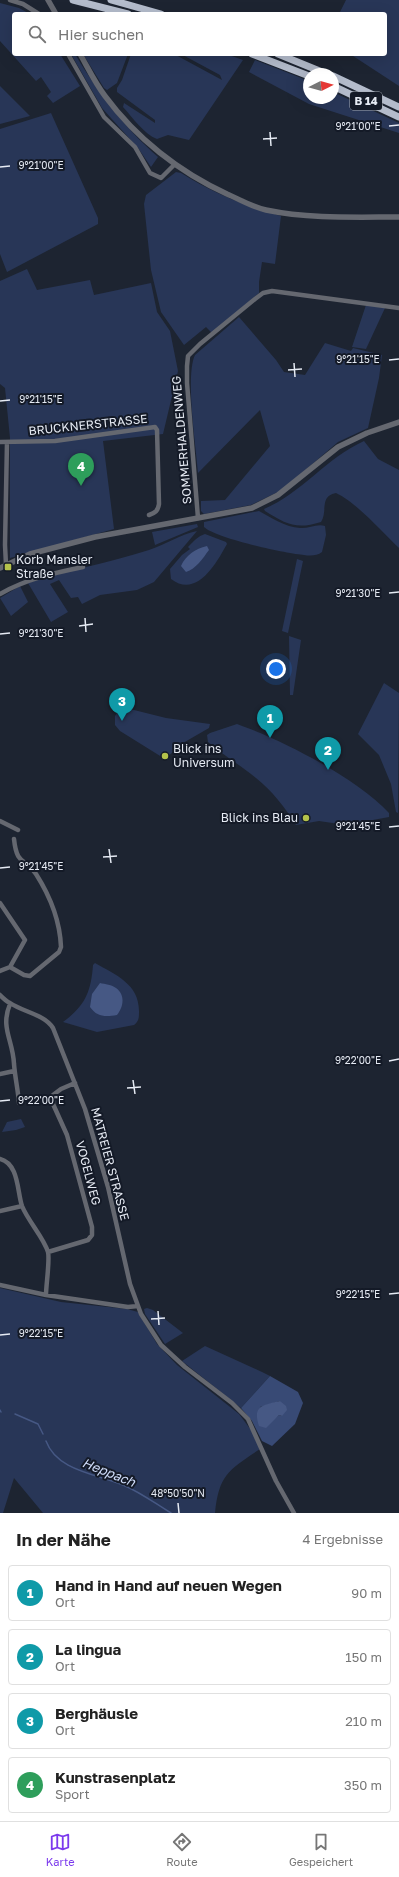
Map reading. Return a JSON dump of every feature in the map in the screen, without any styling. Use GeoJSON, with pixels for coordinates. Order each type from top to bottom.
{"type":"FeatureCollection","features":[{"type":"Feature","properties":{"kind":"highway"},"geometry":{"type":"LineString","coordinates":[[73,0],[120,12]]}},
{"type":"Feature","properties":{"kind":"highway"},"geometry":{"type":"LineString","coordinates":[[111,0],[154,12]]}},
{"type":"Feature","properties":{"kind":"highway"},"geometry":{"type":"LineString","coordinates":[[257,56],[303,74]]}},
{"type":"Feature","properties":{"kind":"highway"},"geometry":{"type":"LineString","coordinates":[[283,56],[312,68]]}},
{"type":"Feature","properties":{"kind":"highway","name":"B 14"},"geometry":{"type":"LineString","coordinates":[[339,79],[399,107]]}},
{"type":"Feature","properties":{"kind":"highway","name":"B 14"},"geometry":{"type":"LineString","coordinates":[[339,89],[399,117]]}},
{"type":"Feature","properties":{"kind":"street"},"geometry":{"type":"LineString","coordinates":[[10,0],[23,4],[36,12]]}},
{"type":"Feature","properties":{"kind":"street"},"geometry":{"type":"LineString","coordinates":[[48,0],[55,12]]}},
{"type":"Feature","properties":{"kind":"street"},"geometry":{"type":"LineString","coordinates":[[69,56],[104,117],[135,147],[150,173],[160,178],[175,164]]}},
{"type":"Feature","properties":{"kind":"street"},"geometry":{"type":"LineString","coordinates":[[81,56],[104,95],[127,122],[147,142],[175,164],[220,191],[264,210],[298,215],[399,217]]}},
{"type":"Feature","properties":{"kind":"street","name":"SOMMERHALDENWEG"},"geometry":{"type":"LineString","coordinates":[[198,518],[187,383],[188,356],[255,298],[263,293],[272,291],[399,308]]}},
{"type":"Feature","properties":{"kind":"street"},"geometry":{"type":"LineString","coordinates":[[0,568],[6,564],[37,552],[95,537],[252,508],[266,502],[298,481],[338,447],[367,433],[399,422]]}},
{"type":"Feature","properties":{"kind":"street","name":"BRUCKNERSTRASSE"},"geometry":{"type":"LineString","coordinates":[[0,442],[55,441],[155,427],[157,430],[159,504],[158,510],[154,514],[149,515]]}},
{"type":"Feature","properties":{"kind":"street"},"geometry":{"type":"LineString","coordinates":[[6,564],[7,442]]}},
{"type":"Feature","properties":{"kind":"street"},"geometry":{"type":"LineString","coordinates":[[0,594],[26,581],[52,573],[83,567]]}},
{"type":"Feature","properties":{"kind":"street"},"geometry":{"type":"LineString","coordinates":[[0,821],[18,830]]}},
{"type":"Feature","properties":{"kind":"street"},"geometry":{"type":"LineString","coordinates":[[10,966],[24,975],[30,976],[59,952],[61,947],[51,901],[35,872],[19,860],[14,839]]}},
{"type":"Feature","properties":{"kind":"street"},"geometry":{"type":"LineString","coordinates":[[0,903],[25,940],[10,966],[0,971]]}},
{"type":"Feature","properties":{"kind":"street"},"geometry":{"type":"LineString","coordinates":[[0,995],[10,1004],[6,1013],[5,1030],[14,1063],[19,1103]]}},
{"type":"Feature","properties":{"kind":"street","name":"MATREIER STRASSE"},"geometry":{"type":"LineString","coordinates":[[10,1004],[50,1023],[85,1109],[108,1187],[130,1284],[141,1314],[165,1349],[185,1367],[232,1403],[248,1419],[276,1481],[294,1513]]}},
{"type":"Feature","properties":{"kind":"street"},"geometry":{"type":"LineString","coordinates":[[0,1074],[14,1071]]}},
{"type":"Feature","properties":{"kind":"street","name":"VOGELWEG"},"geometry":{"type":"LineString","coordinates":[[48,1252],[88,1240],[92,1235],[92,1227],[67,1135],[53,1104],[53,1095],[61,1089],[75,1083]]}},
{"type":"Feature","properties":{"kind":"street"},"geometry":{"type":"LineString","coordinates":[[0,1159],[6,1160],[14,1173],[22,1206],[48,1252],[46,1295]]}},
{"type":"Feature","properties":{"kind":"street"},"geometry":{"type":"LineString","coordinates":[[0,1211],[22,1206]]}},
{"type":"Feature","properties":{"kind":"street"},"geometry":{"type":"LineString","coordinates":[[0,1285],[46,1295],[128,1307],[138,1306]]}},
{"type":"Feature","properties":{"kind":"shaded area"},"geometry":{"type":"Polygon","coordinates":[[[346,0],[399,0],[399,86],[353,56],[387,56],[387,12],[340,12],[346,0]]]}},
{"type":"Feature","properties":{"kind":"shaded area"},"geometry":{"type":"Polygon","coordinates":[[[0,3],[19,8],[26,12],[12,12],[12,54],[0,41],[0,3]]]}},
{"type":"Feature","properties":{"kind":"shaded area"},"geometry":{"type":"Polygon","coordinates":[[[14,56],[61,56],[80,86],[53,103],[47,96],[51,92],[41,77],[36,81],[14,56]]]}},
{"type":"Feature","properties":{"kind":"shaded area"},"geometry":{"type":"Polygon","coordinates":[[[72,56],[76,56],[93,83],[112,109],[158,157],[151,167],[138,148],[102,108],[72,56]]]}},
{"type":"Feature","properties":{"kind":"shaded area"},"geometry":{"type":"Polygon","coordinates":[[[84,56],[127,56],[117,83],[107,90],[104,88],[84,56]]]}},
{"type":"Feature","properties":{"kind":"shaded area"},"geometry":{"type":"Polygon","coordinates":[[[130,56],[178,56],[222,80],[220,75],[185,56],[232,56],[243,60],[189,140],[168,135],[157,139],[152,137],[123,107],[124,103],[155,123],[155,120],[117,92],[117,88],[122,80],[130,56]]]}},
{"type":"Feature","properties":{"kind":"shaded area"},"geometry":{"type":"Polygon","coordinates":[[[255,60],[303,79],[303,101],[249,72],[255,60]]]}},
{"type":"Feature","properties":{"kind":"shaded area"},"geometry":{"type":"Polygon","coordinates":[[[0,86],[30,116],[0,124],[0,86]]]}},
{"type":"Feature","properties":{"kind":"shaded area"},"geometry":{"type":"Polygon","coordinates":[[[339,95],[399,123],[399,133],[309,104],[339,104],[339,95]]]}},
{"type":"Feature","properties":{"kind":"shaded area"},"geometry":{"type":"Polygon","coordinates":[[[51,113],[98,218],[98,224],[7,272],[0,254],[0,129],[51,113]]]}},
{"type":"Feature","properties":{"kind":"shaded area"},"geometry":{"type":"Polygon","coordinates":[[[176,172],[181,173],[205,187],[230,198],[281,216],[275,264],[262,262],[259,293],[212,333],[206,327],[184,345],[161,312],[151,270],[144,204],[146,195],[176,172]]]}},
{"type":"Feature","properties":{"kind":"shaded area"},"geometry":{"type":"Polygon","coordinates":[[[27,269],[37,290],[90,280],[94,295],[151,283],[157,312],[170,331],[178,371],[163,434],[103,441],[114,529],[10,558],[10,438],[5,388],[0,384],[0,281],[27,269]]]}},
{"type":"Feature","properties":{"kind":"shaded area"},"geometry":{"type":"Polygon","coordinates":[[[366,305],[385,308],[366,349],[352,347],[366,305]]]}},
{"type":"Feature","properties":{"kind":"shaded area"},"geometry":{"type":"Polygon","coordinates":[[[239,317],[276,360],[284,372],[305,375],[325,343],[351,351],[353,348],[382,355],[379,378],[368,428],[338,442],[282,490],[251,505],[204,514],[201,511],[201,501],[225,500],[270,446],[260,410],[198,473],[191,394],[192,365],[195,355],[239,317]]]}},
{"type":"Feature","properties":{"kind":"shaded area"},"geometry":{"type":"Polygon","coordinates":[[[364,441],[378,459],[399,470],[399,548],[352,503],[336,493],[327,497],[321,522],[305,525],[292,524],[285,522],[265,511],[264,509],[290,494],[350,448],[364,441]]]}},
{"type":"Feature","properties":{"kind":"shaded area"},"geometry":{"type":"Polygon","coordinates":[[[259,511],[289,526],[303,528],[319,525],[325,526],[326,535],[322,552],[309,556],[268,549],[222,536],[204,527],[204,522],[259,511]]]}},
{"type":"Feature","properties":{"kind":"shaded area"},"geometry":{"type":"Polygon","coordinates":[[[197,524],[198,527],[155,545],[152,532],[197,524]]]}},
{"type":"Feature","properties":{"kind":"shaded area"},"geometry":{"type":"Polygon","coordinates":[[[197,531],[154,582],[137,590],[100,595],[82,604],[78,597],[71,598],[59,580],[50,584],[68,612],[51,622],[28,583],[149,550],[197,531]]]}},
{"type":"Feature","properties":{"kind":"shaded area"},"geometry":{"type":"Polygon","coordinates":[[[205,534],[226,542],[227,544],[212,568],[198,581],[189,584],[180,584],[171,579],[170,569],[182,555],[190,549],[188,547],[198,537],[205,534]]]}},
{"type":"Feature","properties":{"kind":"shaded area"},"geometry":{"type":"Polygon","coordinates":[[[207,546],[209,550],[202,560],[190,571],[186,572],[181,566],[185,559],[195,551],[207,546]]]}},
{"type":"Feature","properties":{"kind":"shaded area"},"geometry":{"type":"Polygon","coordinates":[[[297,559],[303,561],[288,633],[282,631],[297,559]]]}},
{"type":"Feature","properties":{"kind":"shaded area"},"geometry":{"type":"Polygon","coordinates":[[[20,586],[28,602],[11,616],[0,598],[20,586]]]}},
{"type":"Feature","properties":{"kind":"shaded area"},"geometry":{"type":"Polygon","coordinates":[[[289,636],[301,640],[293,695],[290,695],[289,636]]]}},
{"type":"Feature","properties":{"kind":"shaded area"},"geometry":{"type":"Polygon","coordinates":[[[384,683],[399,693],[398,813],[396,812],[391,784],[379,755],[358,734],[384,683]]]}},
{"type":"Feature","properties":{"kind":"shaded area"},"geometry":{"type":"Polygon","coordinates":[[[126,708],[166,718],[210,724],[209,728],[183,743],[165,759],[120,731],[115,725],[115,716],[118,711],[126,708]]]}},
{"type":"Feature","properties":{"kind":"shaded area"},"geometry":{"type":"Polygon","coordinates":[[[237,724],[275,740],[318,761],[375,800],[389,813],[389,817],[346,825],[319,821],[296,825],[278,800],[262,783],[208,742],[207,735],[210,733],[237,724]]]}},
{"type":"Feature","properties":{"kind":"shaded area"},"geometry":{"type":"Polygon","coordinates":[[[95,963],[118,976],[131,987],[138,1002],[139,1011],[138,1021],[134,1025],[97,1032],[63,1022],[77,1010],[86,998],[91,983],[93,965],[95,963]]]}},
{"type":"Feature","properties":{"kind":"shaded area"},"geometry":{"type":"Polygon","coordinates":[[[100,983],[114,987],[121,994],[122,1005],[117,1015],[102,1016],[95,1013],[90,1007],[92,994],[100,983]]]}},
{"type":"Feature","properties":{"kind":"shaded area"},"geometry":{"type":"Polygon","coordinates":[[[21,1119],[25,1127],[2,1132],[7,1122],[21,1119]]]}},
{"type":"Feature","properties":{"kind":"shaded area"},"geometry":{"type":"Polygon","coordinates":[[[0,1288],[61,1302],[127,1309],[138,1312],[157,1344],[177,1365],[239,1414],[251,1430],[260,1449],[240,1462],[227,1474],[219,1490],[215,1513],[43,1513],[14,1478],[3,1513],[0,1513],[0,1288]]]}},
{"type":"Feature","properties":{"kind":"shaded area"},"geometry":{"type":"Polygon","coordinates":[[[147,1308],[153,1310],[183,1333],[165,1344],[145,1314],[144,1309],[147,1308]]]}},
{"type":"Feature","properties":{"kind":"shaded area"},"geometry":{"type":"Polygon","coordinates":[[[205,1346],[270,1376],[241,1408],[182,1361],[205,1346]]]}},
{"type":"Feature","properties":{"kind":"shaded area"},"geometry":{"type":"Polygon","coordinates":[[[270,1376],[298,1392],[303,1403],[295,1424],[272,1446],[262,1441],[252,1421],[241,1408],[270,1376]],[[280,1401],[260,1407],[274,1419],[279,1415],[282,1416],[280,1401]]]}},
{"type":"Feature","properties":{"kind":"shaded area"},"geometry":{"type":"Polygon","coordinates":[[[280,1401],[286,1406],[287,1410],[282,1416],[279,1415],[266,1428],[259,1426],[257,1419],[258,1410],[264,1405],[280,1401]]]}},
{"type":"Feature","properties":{"kind":"waterway","name":"Heppach"},"geometry":{"type":"LineString","coordinates":[[15,1414],[38,1424],[43,1434]]}},
{"type":"Feature","properties":{"kind":"waterway","name":"Heppach"},"geometry":{"type":"LineString","coordinates":[[46,1441],[51,1451],[68,1465],[129,1488],[171,1513]]}},
{"type":"Feature","properties":{"kind":"place","name":"Kunstrasenplatz"},"geometry":{"type":"Point","coordinates":[81,486]}},
{"type":"Feature","properties":{"kind":"place","name":"Korb Mansler Straße"},"geometry":{"type":"Point","coordinates":[8,567]}},
{"type":"Feature","properties":{"kind":"place","name":"Berghäusle"},"geometry":{"type":"Point","coordinates":[122,721]}},
{"type":"Feature","properties":{"kind":"place","name":"Hand in Hand auf neuen Wegen"},"geometry":{"type":"Point","coordinates":[270,738]}},
{"type":"Feature","properties":{"kind":"place","name":"Blick ins Universum"},"geometry":{"type":"Point","coordinates":[165,756]}},
{"type":"Feature","properties":{"kind":"place","name":"La lingua"},"geometry":{"type":"Point","coordinates":[328,770]}},
{"type":"Feature","properties":{"kind":"place","name":"Blick ins Blau"},"geometry":{"type":"Point","coordinates":[306,818]}}]}
